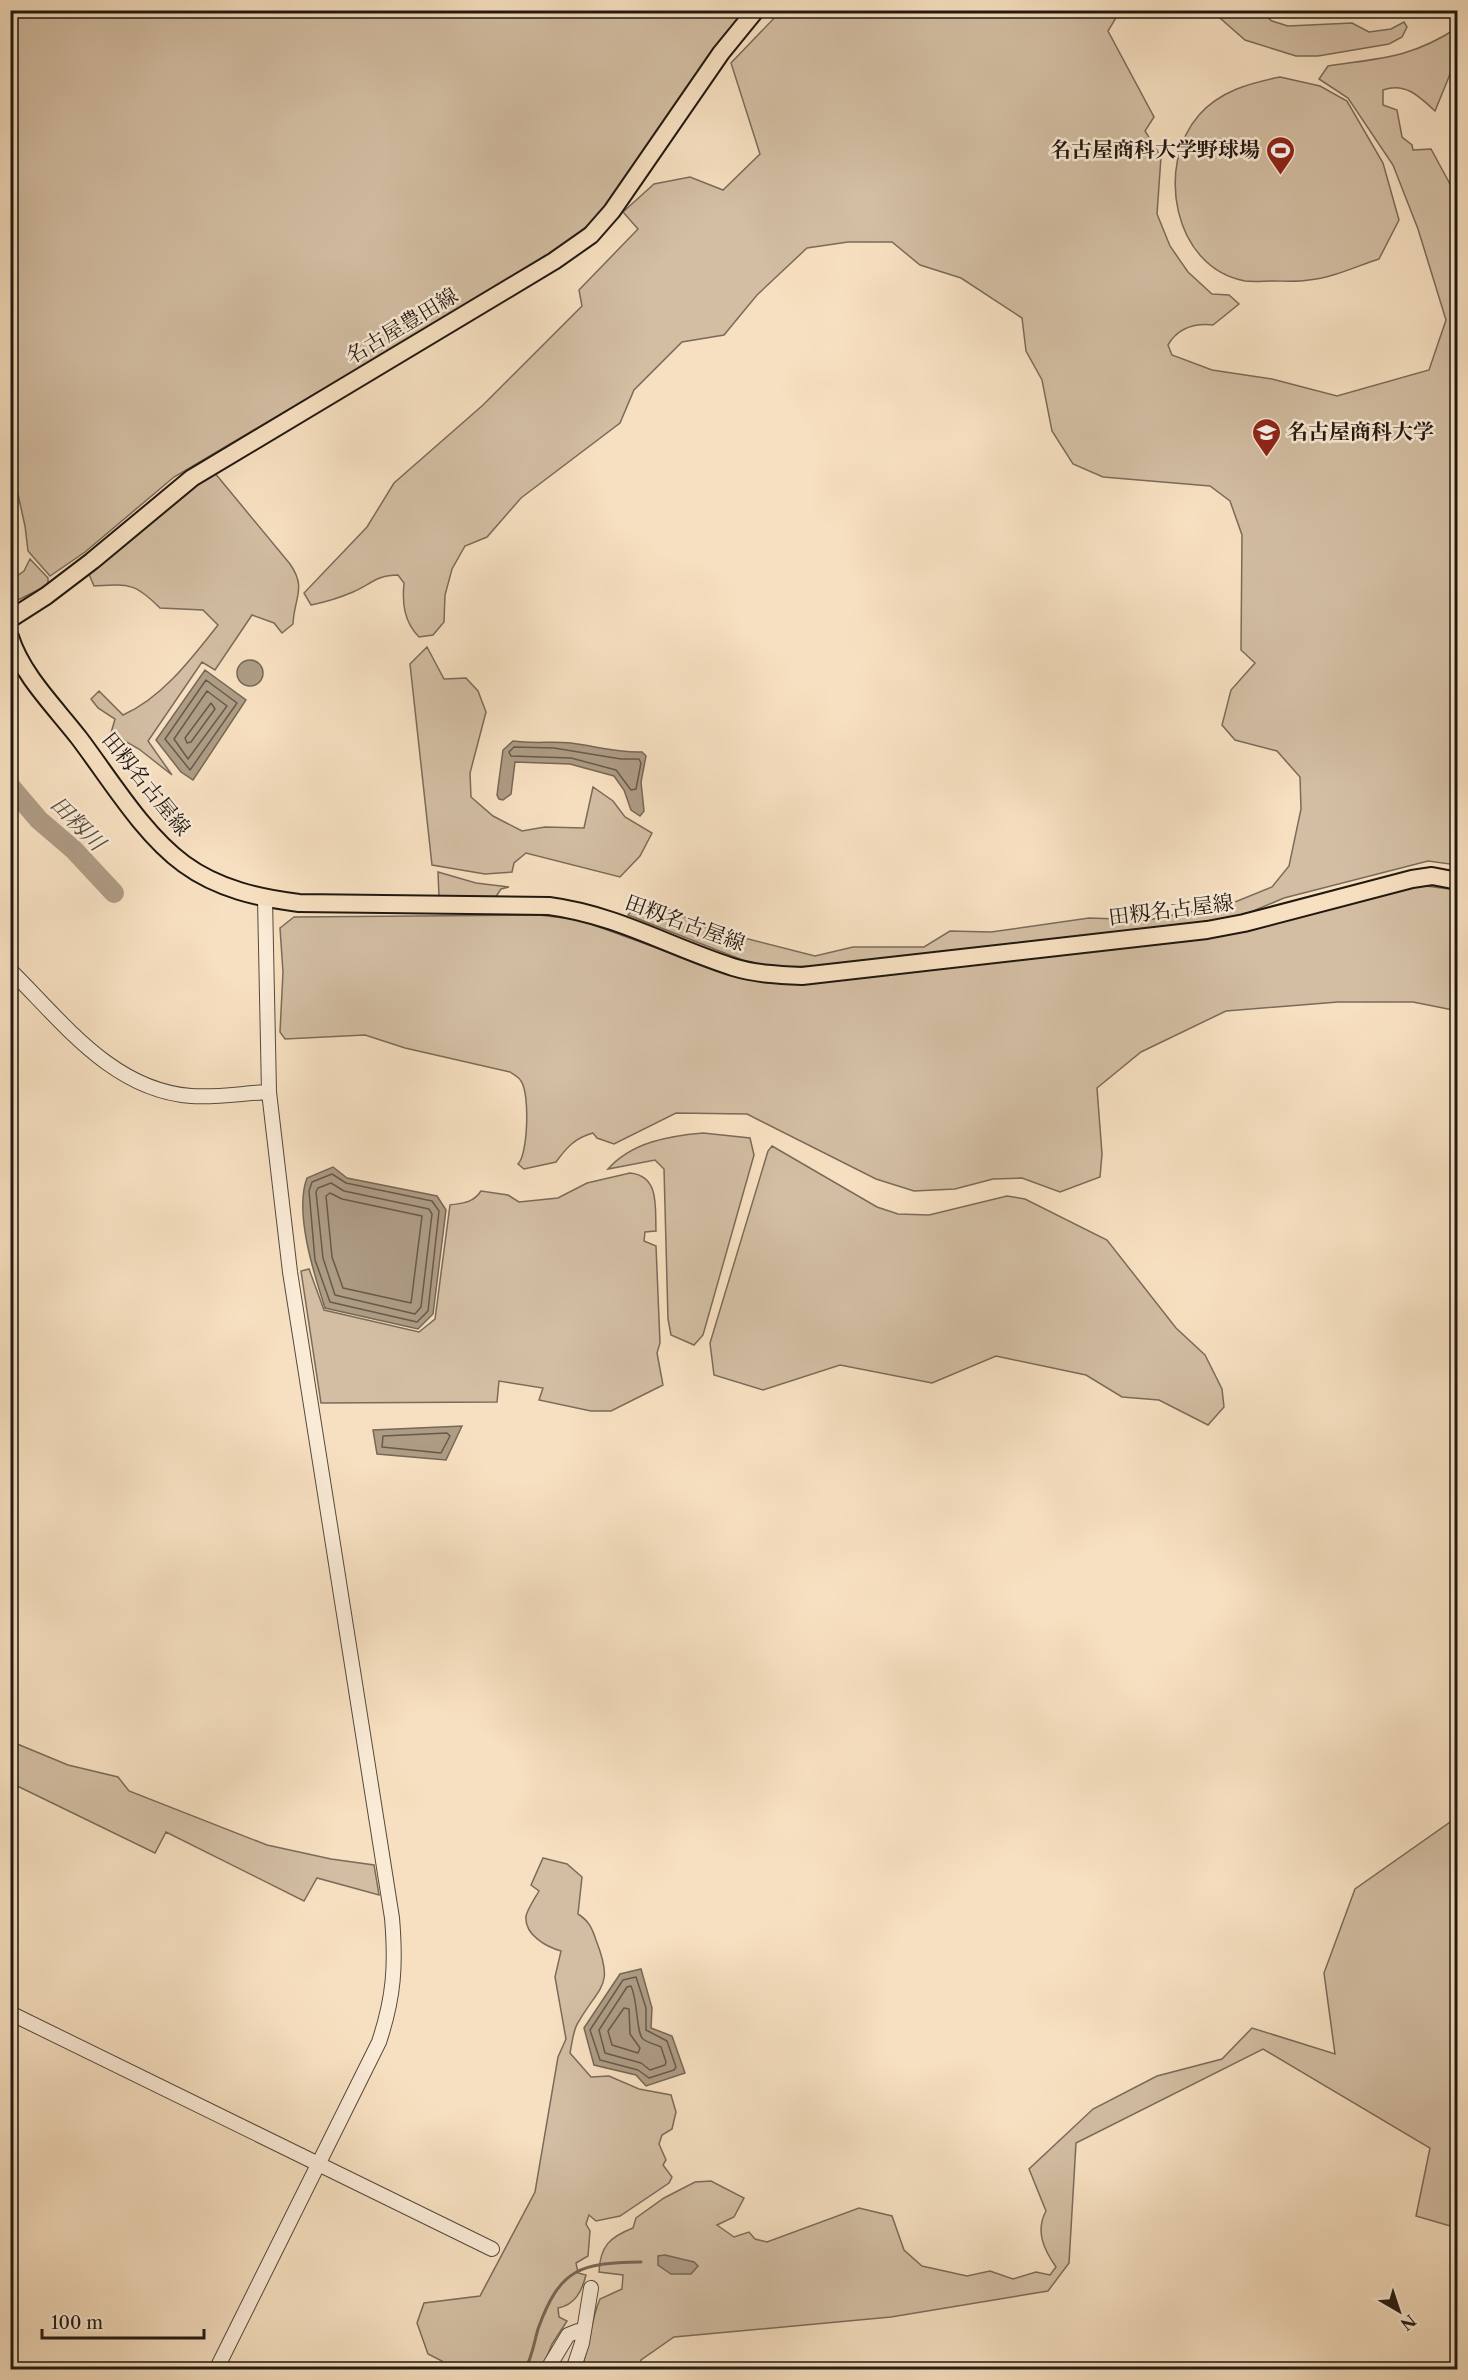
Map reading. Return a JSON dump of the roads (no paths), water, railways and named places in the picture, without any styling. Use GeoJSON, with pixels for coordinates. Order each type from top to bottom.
{"type":"FeatureCollection","features":[{"type":"Feature","properties":{"kind":"main road","name":"名古屋豊田線"},"geometry":{"type":"LineString","coordinates":[[10,619],[46,597],[192,478],[554,261],[591,235],[618,203],[721,52],[756,10]]}},
{"type":"Feature","properties":{"kind":"main road","name":"田籾名古屋線"},"geometry":{"type":"LineString","coordinates":[[10,637],[27,671],[146,826],[183,864],[216,883],[265,899],[299,903],[549,906],[583,911],[613,920],[734,967],[768,974],[802,976],[1207,930],[1244,923],[1413,879],[1432,876],[1458,881]]}},
{"type":"Feature","properties":{"kind":"street"},"geometry":{"type":"LineString","coordinates":[[216,2370],[379,2042],[393,1993],[396,1964],[392,1918],[290,1272],[269,1092],[265,899]]}},
{"type":"Feature","properties":{"kind":"street"},"geometry":{"type":"LineString","coordinates":[[10,970],[97,1056],[138,1083],[161,1091],[192,1096],[269,1092]]}},
{"type":"Feature","properties":{"kind":"street"},"geometry":{"type":"LineString","coordinates":[[10,2013],[492,2249]]}},
{"type":"Feature","properties":{"kind":"street"},"geometry":{"type":"LineString","coordinates":[[573,2370],[582,2343],[591,2288]]}},
{"type":"Feature","properties":{"kind":"street"},"geometry":{"type":"LineString","coordinates":[[547,2370],[568,2335],[578,2331],[582,2335]]}},
{"type":"Feature","properties":{"kind":"water"},"geometry":{"type":"Polygon","coordinates":[[[250,660],[259,664],[263,673],[259,682],[250,686],[241,682],[237,673],[241,664],[250,660]]]}},
{"type":"Feature","properties":{"kind":"water"},"geometry":{"type":"Polygon","coordinates":[[[205,670],[246,700],[193,780],[181,772],[156,740],[205,670]]]}},
{"type":"Feature","properties":{"kind":"water"},"geometry":{"type":"Polygon","coordinates":[[[513,741],[571,743],[642,752],[646,756],[641,782],[644,811],[640,816],[631,810],[624,790],[614,776],[570,764],[515,762],[511,794],[503,800],[499,799],[497,795],[503,750],[513,741]]]}},
{"type":"Feature","properties":{"kind":"water"},"geometry":{"type":"Polygon","coordinates":[[[333,1167],[347,1178],[437,1196],[446,1210],[433,1314],[418,1329],[325,1308],[307,1243],[303,1208],[307,1178],[333,1167]]]}},
{"type":"Feature","properties":{"kind":"water"},"geometry":{"type":"Polygon","coordinates":[[[462,1426],[446,1460],[377,1454],[373,1430],[462,1426]]]}},
{"type":"Feature","properties":{"kind":"water"},"geometry":{"type":"Polygon","coordinates":[[[641,1969],[652,2008],[651,2028],[672,2036],[685,2073],[646,2086],[636,2075],[594,2065],[584,2028],[620,1974],[641,1969]]]}},
{"type":"Feature","properties":{"kind":"water"},"geometry":{"type":"Polygon","coordinates":[[[665,2255],[694,2262],[698,2266],[691,2274],[671,2274],[658,2265],[658,2256],[665,2255]]]}},
{"type":"Feature","properties":{"kind":"waterway","name":"田籾川"},"geometry":{"type":"LineString","coordinates":[[10,786],[39,820],[74,850],[114,893]]}},
{"type":"Feature","properties":{"kind":"waterway"},"geometry":{"type":"LineString","coordinates":[[525,2370],[546,2309],[564,2281],[575,2273],[602,2264],[641,2262]]}},
{"type":"Feature","properties":{"kind":"place","name":"名古屋商科大学野球場"},"geometry":{"type":"Point","coordinates":[1281,176]}},
{"type":"Feature","properties":{"kind":"place","name":"名古屋商科大学"},"geometry":{"type":"Point","coordinates":[1266,458]}}]}
